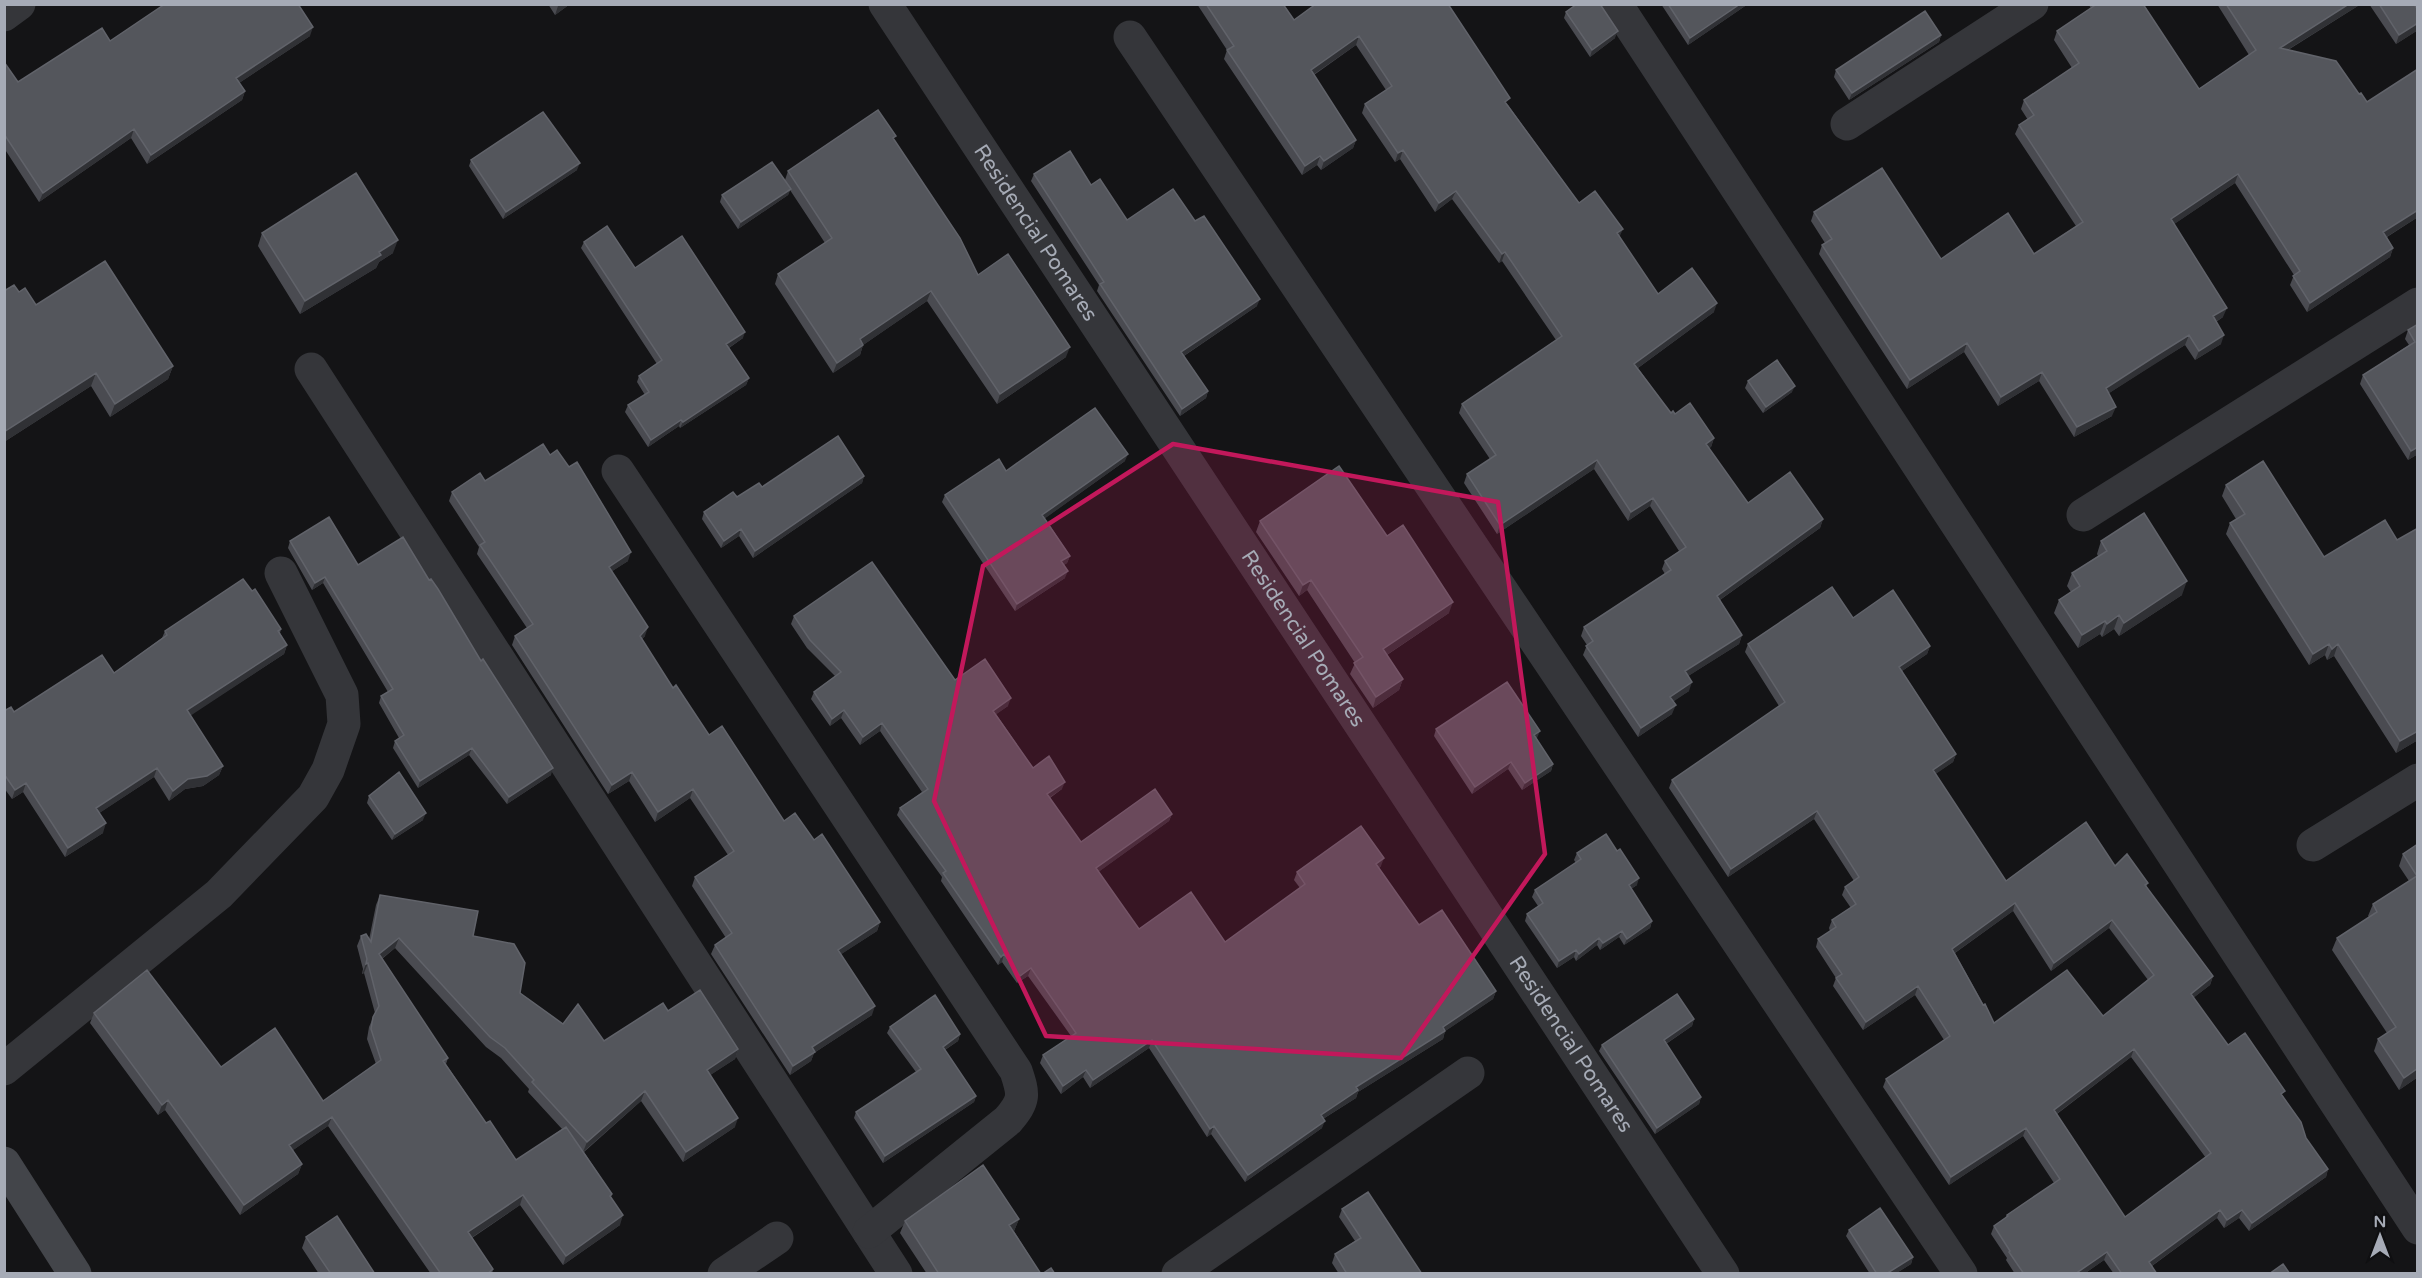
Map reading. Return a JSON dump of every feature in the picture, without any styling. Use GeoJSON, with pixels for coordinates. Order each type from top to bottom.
{"type":"FeatureCollection","features":[{"type":"Feature","properties":{"kind":"street"},"geometry":{"type":"LineString","coordinates":[[4,15],[19,4]]}},
{"type":"Feature","properties":{"kind":"street","name":"Residencial Pomares"},"geometry":{"type":"LineString","coordinates":[[885,4],[1723,1274]]}},
{"type":"Feature","properties":{"kind":"street"},"geometry":{"type":"LineString","coordinates":[[1616,4],[2418,1228]]}},
{"type":"Feature","properties":{"kind":"street"},"geometry":{"type":"LineString","coordinates":[[1847,124],[2032,4]]}},
{"type":"Feature","properties":{"kind":"street"},"geometry":{"type":"LineString","coordinates":[[1130,37],[1961,1274]]}},
{"type":"Feature","properties":{"kind":"street"},"geometry":{"type":"LineString","coordinates":[[2083,515],[2418,303]]}},
{"type":"Feature","properties":{"kind":"street"},"geometry":{"type":"LineString","coordinates":[[311,369],[896,1274]]}},
{"type":"Feature","properties":{"kind":"street"},"geometry":{"type":"LineString","coordinates":[[618,471],[1016,1071],[1022,1090],[1020,1106],[1008,1120],[869,1232]]}},
{"type":"Feature","properties":{"kind":"street"},"geometry":{"type":"LineString","coordinates":[[4,1070],[219,894],[313,797],[328,770],[344,724],[342,695],[281,573]]}},
{"type":"Feature","properties":{"kind":"street"},"geometry":{"type":"LineString","coordinates":[[2313,845],[2418,780]]}},
{"type":"Feature","properties":{"kind":"street"},"geometry":{"type":"LineString","coordinates":[[1178,1274],[1468,1073]]}},
{"type":"Feature","properties":{"kind":"street"},"geometry":{"type":"LineString","coordinates":[[4,1163],[75,1274]]}},
{"type":"Feature","properties":{"kind":"street"},"geometry":{"type":"LineString","coordinates":[[724,1274],[777,1238]]}},
{"type":"Feature","properties":{"kind":"highlighted area"},"geometry":{"type":"Polygon","coordinates":[[[1173,444],[1498,502],[1545,854],[1401,1058],[1046,1036],[934,801],[983,566],[1173,444]]]}},
{"type":"Feature","properties":{"kind":"building"},"geometry":{"type":"Polygon","coordinates":[[[165,4],[298,4],[313,27],[236,78],[245,91],[151,155],[134,129],[43,193],[4,134],[4,62],[18,82],[102,28],[110,41],[165,4]]]}},
{"type":"Feature","properties":{"kind":"building"},"geometry":{"type":"Polygon","coordinates":[[[1206,4],[1283,4],[1294,20],[1316,4],[1448,4],[1510,98],[1505,102],[1579,203],[1595,191],[1623,229],[1617,233],[1658,294],[1692,268],[1717,303],[1634,364],[1671,413],[1673,411],[1675,414],[1690,403],[1714,438],[1706,444],[1748,503],[1790,472],[1823,519],[1717,596],[1742,635],[1685,671],[1692,682],[1670,697],[1676,705],[1641,728],[1586,646],[1593,641],[1584,627],[1671,570],[1665,561],[1686,547],[1653,498],[1631,512],[1597,460],[1500,525],[1467,474],[1496,455],[1462,404],[1562,336],[1505,252],[1502,254],[1456,191],[1439,203],[1403,150],[1398,153],[1365,104],[1392,86],[1359,36],[1311,70],[1356,140],[1324,161],[1320,156],[1305,166],[1227,50],[1234,46],[1206,4]]]}},
{"type":"Feature","properties":{"kind":"building"},"geometry":{"type":"Polygon","coordinates":[[[1577,4],[1600,4],[1618,31],[1592,50],[1566,12],[1577,4]]]}},
{"type":"Feature","properties":{"kind":"building"},"geometry":{"type":"Polygon","coordinates":[[[1668,4],[1740,4],[1690,38],[1668,4]]]}},
{"type":"Feature","properties":{"kind":"building"},"geometry":{"type":"Polygon","coordinates":[[[2097,4],[2143,4],[2199,89],[2256,50],[2226,4],[2349,4],[2280,48],[2336,61],[2367,102],[2418,69],[2418,210],[2383,232],[2393,248],[2310,303],[2293,276],[2300,271],[2238,174],[2171,219],[2227,308],[2213,316],[2224,335],[2199,351],[2189,335],[2157,355],[2106,388],[2116,407],[2077,427],[2042,372],[2001,397],[1967,343],[1910,380],[1822,245],[1832,239],[1814,212],[1882,168],[1941,259],[2008,213],[2034,254],[2083,222],[2019,125],[2034,115],[2024,100],[2079,63],[2057,31],[2097,4]]]}},
{"type":"Feature","properties":{"kind":"building"},"geometry":{"type":"Polygon","coordinates":[[[2379,4],[2414,4],[2418,10],[2418,23],[2399,35],[2379,4]]]}},
{"type":"Feature","properties":{"kind":"building"},"geometry":{"type":"Polygon","coordinates":[[[1925,11],[1941,35],[1852,93],[1836,70],[1925,11]]]}},
{"type":"Feature","properties":{"kind":"building"},"geometry":{"type":"Polygon","coordinates":[[[878,110],[896,136],[893,138],[960,238],[978,275],[1008,254],[1070,347],[1000,394],[931,291],[860,339],[863,345],[837,363],[778,274],[832,238],[788,171],[878,110]]]}},
{"type":"Feature","properties":{"kind":"building"},"geometry":{"type":"Polygon","coordinates":[[[543,112],[580,163],[506,212],[471,160],[543,112]]]}},
{"type":"Feature","properties":{"kind":"building"},"geometry":{"type":"Polygon","coordinates":[[[1070,151],[1091,185],[1100,179],[1127,220],[1173,189],[1195,221],[1204,216],[1260,299],[1181,352],[1208,391],[1182,409],[1100,284],[1104,282],[1034,174],[1070,151]]]}},
{"type":"Feature","properties":{"kind":"building"},"geometry":{"type":"Polygon","coordinates":[[[772,162],[791,189],[741,222],[722,195],[772,162]]]}},
{"type":"Feature","properties":{"kind":"building"},"geometry":{"type":"Polygon","coordinates":[[[356,173],[398,240],[379,252],[381,255],[305,301],[262,233],[356,173]]]}},
{"type":"Feature","properties":{"kind":"building"},"geometry":{"type":"Polygon","coordinates":[[[607,226],[635,268],[682,236],[745,332],[726,344],[749,378],[683,422],[681,420],[651,440],[628,405],[649,392],[639,376],[662,360],[584,242],[607,226]]]}},
{"type":"Feature","properties":{"kind":"building"},"geometry":{"type":"Polygon","coordinates":[[[105,261],[173,366],[115,404],[96,373],[4,432],[4,291],[14,285],[19,292],[25,288],[36,305],[105,261]]]}},
{"type":"Feature","properties":{"kind":"building"},"geometry":{"type":"Polygon","coordinates":[[[2418,324],[2418,447],[2411,451],[2363,375],[2415,342],[2408,330],[2418,324]]]}},
{"type":"Feature","properties":{"kind":"building"},"geometry":{"type":"Polygon","coordinates":[[[1777,360],[1795,386],[1766,407],[1748,381],[1777,360]]]}},
{"type":"Feature","properties":{"kind":"building"},"geometry":{"type":"Polygon","coordinates":[[[1095,408],[1128,454],[1042,515],[1070,556],[1061,561],[1068,571],[1017,604],[945,495],[999,459],[1006,471],[1095,408]]]}},
{"type":"Feature","properties":{"kind":"building"},"geometry":{"type":"Polygon","coordinates":[[[838,436],[864,476],[755,551],[741,529],[724,541],[704,512],[733,492],[737,497],[759,483],[762,487],[838,436]]]}},
{"type":"Feature","properties":{"kind":"building"},"geometry":{"type":"Polygon","coordinates":[[[543,444],[550,455],[557,450],[569,467],[577,462],[631,552],[609,567],[648,627],[640,636],[673,688],[676,685],[709,735],[722,726],[784,821],[795,813],[814,840],[822,834],[880,922],[838,950],[875,1006],[812,1047],[815,1052],[793,1066],[715,945],[732,933],[695,877],[734,851],[693,789],[658,812],[632,772],[612,785],[515,636],[533,624],[480,545],[485,542],[452,492],[480,473],[485,481],[543,444]]]}},
{"type":"Feature","properties":{"kind":"building"},"geometry":{"type":"Polygon","coordinates":[[[2263,461],[2324,557],[2385,520],[2397,540],[2418,528],[2418,731],[2400,741],[2338,644],[2332,649],[2329,644],[2313,654],[2230,523],[2245,514],[2226,485],[2263,461]]]}},
{"type":"Feature","properties":{"kind":"building"},"geometry":{"type":"Polygon","coordinates":[[[1339,466],[1387,536],[1403,525],[1453,602],[1383,649],[1403,679],[1376,697],[1354,663],[1363,657],[1311,580],[1303,585],[1260,521],[1339,466]]]}},
{"type":"Feature","properties":{"kind":"building"},"geometry":{"type":"Polygon","coordinates":[[[2144,513],[2187,581],[2124,623],[2119,615],[2107,624],[2105,621],[2082,635],[2059,600],[2080,586],[2072,573],[2107,551],[2101,541],[2144,513]]]}},
{"type":"Feature","properties":{"kind":"building"},"geometry":{"type":"Polygon","coordinates":[[[329,517],[358,565],[403,537],[429,580],[431,579],[438,589],[481,661],[483,659],[553,768],[509,797],[472,748],[420,781],[395,741],[404,735],[381,696],[393,689],[325,577],[315,583],[290,541],[329,517]]]}},
{"type":"Feature","properties":{"kind":"building"},"geometry":{"type":"Polygon","coordinates":[[[872,562],[955,680],[985,659],[1011,698],[993,711],[1033,768],[1049,756],[1065,782],[1047,794],[1081,842],[1155,789],[1172,814],[1096,868],[1139,929],[1191,892],[1225,942],[1305,884],[1297,872],[1361,826],[1384,858],[1376,864],[1419,925],[1442,910],[1496,991],[1443,1027],[1445,1031],[1356,1087],[1358,1090],[1321,1115],[1325,1121],[1248,1175],[1214,1126],[1210,1129],[1152,1040],[1093,1080],[1086,1070],[1063,1086],[1043,1055],[1076,1033],[1031,968],[1020,976],[1004,954],[1001,957],[943,873],[946,871],[900,808],[928,789],[882,723],[863,737],[844,710],[832,719],[814,692],[841,672],[810,640],[794,616],[872,562]]]}},
{"type":"Feature","properties":{"kind":"building"},"geometry":{"type":"Polygon","coordinates":[[[243,579],[252,591],[255,589],[281,629],[278,631],[287,645],[187,710],[223,766],[207,776],[188,779],[173,791],[157,768],[96,808],[106,823],[68,848],[26,783],[15,790],[4,774],[4,711],[11,707],[14,712],[102,655],[114,673],[167,635],[165,631],[243,579]]]}},
{"type":"Feature","properties":{"kind":"building"},"geometry":{"type":"Polygon","coordinates":[[[1832,587],[1853,618],[1893,590],[1930,646],[1899,667],[1956,754],[1933,770],[2006,881],[2086,822],[2115,866],[2127,854],[2148,883],[2145,885],[2213,976],[2191,994],[2228,1045],[2245,1033],[2285,1091],[2281,1094],[2301,1122],[2306,1138],[2328,1169],[2252,1223],[2242,1210],[2227,1220],[2220,1210],[2149,1262],[2157,1274],[2122,1274],[2107,1252],[2075,1274],[2024,1274],[1994,1226],[2060,1179],[2026,1128],[1951,1177],[1886,1079],[1950,1036],[1918,986],[1866,1022],[1836,978],[1842,974],[1818,939],[1836,927],[1832,920],[1856,904],[1845,887],[1859,877],[1817,811],[1731,869],[1672,780],[1785,702],[1748,644],[1832,587]],[[2015,903],[1952,949],[1994,1023],[2067,970],[2103,1016],[2154,975],[2112,920],[2054,963],[2015,903]],[[2134,1049],[2054,1110],[2125,1217],[2211,1153],[2134,1049]]]}},
{"type":"Feature","properties":{"kind":"building"},"geometry":{"type":"Polygon","coordinates":[[[1507,682],[1540,731],[1534,735],[1553,764],[1525,783],[1511,762],[1475,787],[1436,729],[1507,682]]]}},
{"type":"Feature","properties":{"kind":"building"},"geometry":{"type":"Polygon","coordinates":[[[399,772],[426,813],[395,834],[369,796],[399,772]]]}},
{"type":"Feature","properties":{"kind":"building"},"geometry":{"type":"Polygon","coordinates":[[[1606,834],[1617,851],[1620,849],[1639,878],[1629,885],[1652,921],[1627,939],[1622,931],[1603,943],[1599,938],[1579,954],[1576,950],[1559,961],[1527,914],[1543,903],[1535,890],[1581,859],[1577,853],[1606,834]]]}},
{"type":"Feature","properties":{"kind":"building"},"geometry":{"type":"Polygon","coordinates":[[[2418,844],[2418,1068],[2404,1078],[2378,1039],[2396,1027],[2337,938],[2377,912],[2373,904],[2417,876],[2403,854],[2418,844]]]}},
{"type":"Feature","properties":{"kind":"building"},"geometry":{"type":"Polygon","coordinates":[[[380,895],[478,911],[473,936],[514,944],[525,963],[520,993],[563,1024],[578,1004],[604,1041],[663,1003],[668,1011],[700,990],[738,1049],[707,1070],[738,1118],[686,1152],[645,1091],[587,1142],[532,1082],[534,1080],[505,1048],[490,1037],[399,938],[379,954],[448,1058],[443,1061],[486,1123],[490,1121],[516,1160],[566,1127],[612,1194],[610,1196],[623,1215],[566,1256],[523,1195],[468,1232],[493,1269],[487,1274],[441,1274],[332,1117],[289,1145],[302,1164],[244,1205],[168,1100],[162,1105],[94,1013],[147,970],[221,1067],[275,1028],[323,1101],[381,1060],[371,1029],[373,1017],[379,1006],[368,963],[366,964],[367,959],[361,936],[366,934],[371,942],[380,895]]]}},
{"type":"Feature","properties":{"kind":"building"},"geometry":{"type":"Polygon","coordinates":[[[1677,994],[1694,1019],[1664,1040],[1701,1097],[1657,1128],[1602,1045],[1677,994]]]}},
{"type":"Feature","properties":{"kind":"building"},"geometry":{"type":"Polygon","coordinates":[[[935,995],[960,1034],[943,1047],[976,1096],[885,1156],[856,1112],[921,1069],[890,1027],[935,995]]]}},
{"type":"Feature","properties":{"kind":"building"},"geometry":{"type":"Polygon","coordinates":[[[983,1165],[1019,1219],[1009,1225],[1041,1274],[939,1274],[905,1221],[983,1165]]]}},
{"type":"Feature","properties":{"kind":"building"},"geometry":{"type":"Polygon","coordinates":[[[1368,1192],[1422,1274],[1347,1274],[1335,1254],[1361,1238],[1342,1209],[1368,1192]]]}},
{"type":"Feature","properties":{"kind":"building"},"geometry":{"type":"Polygon","coordinates":[[[1880,1208],[1913,1257],[1886,1274],[1877,1274],[1849,1230],[1880,1208]]]}},
{"type":"Feature","properties":{"kind":"building"},"geometry":{"type":"Polygon","coordinates":[[[337,1216],[375,1274],[331,1274],[306,1237],[337,1216]]]}},
{"type":"Feature","properties":{"kind":"building"},"geometry":{"type":"Polygon","coordinates":[[[2283,1264],[2290,1274],[2269,1274],[2283,1264]]]}},
{"type":"Feature","properties":{"kind":"building"},"geometry":{"type":"Polygon","coordinates":[[[1051,1268],[1055,1274],[1042,1274],[1051,1268]]]}}]}
